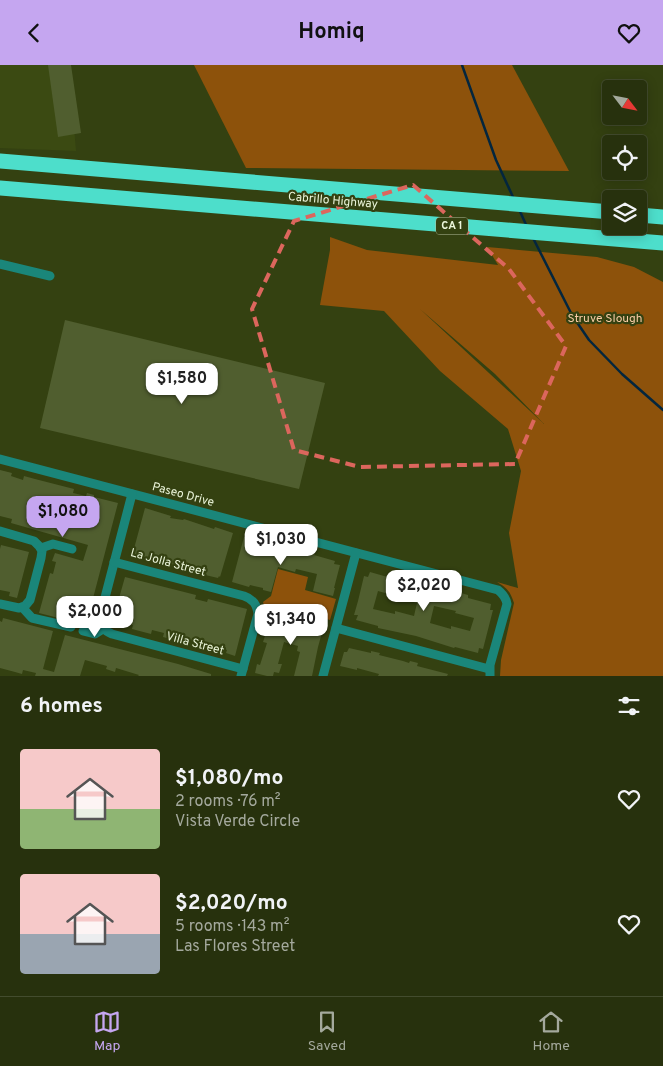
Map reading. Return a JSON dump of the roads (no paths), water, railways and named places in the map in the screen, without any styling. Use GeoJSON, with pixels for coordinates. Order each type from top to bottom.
{"type":"FeatureCollection","features":[{"type":"Feature","properties":{"kind":"highway","name":"Cabrillo Highway"},"geometry":{"type":"LineString","coordinates":[[0,161],[602,212]]}},
{"type":"Feature","properties":{"kind":"highway","name":"Cabrillo Highway"},"geometry":{"type":"LineString","coordinates":[[0,188],[663,243]]}},
{"type":"Feature","properties":{"kind":"highway"},"geometry":{"type":"LineString","coordinates":[[647,216],[663,217]]}},
{"type":"Feature","properties":{"kind":"street"},"geometry":{"type":"LineString","coordinates":[[0,264],[50,276]]}},
{"type":"Feature","properties":{"kind":"street","name":"Paseo Drive"},"geometry":{"type":"LineString","coordinates":[[0,459],[498,590],[507,601],[507,608],[490,673]]}},
{"type":"Feature","properties":{"kind":"street"},"geometry":{"type":"LineString","coordinates":[[83,631],[95,634],[103,629],[100,623],[101,613],[132,494]]}},
{"type":"Feature","properties":{"kind":"street"},"geometry":{"type":"LineString","coordinates":[[0,531],[30,539],[37,543],[41,548],[42,554],[32,596],[28,603],[22,607],[15,608],[0,604]]}},
{"type":"Feature","properties":{"kind":"street"},"geometry":{"type":"LineString","coordinates":[[41,548],[52,544],[72,549]]}},
{"type":"Feature","properties":{"kind":"street"},"geometry":{"type":"LineString","coordinates":[[323,676],[356,553]]}},
{"type":"Feature","properties":{"kind":"street","name":"La Jolla Street"},"geometry":{"type":"LineString","coordinates":[[114,562],[253,600],[258,614],[242,673]]}},
{"type":"Feature","properties":{"kind":"street"},"geometry":{"type":"LineString","coordinates":[[22,607],[32,617],[70,627]]}},
{"type":"Feature","properties":{"kind":"street"},"geometry":{"type":"LineString","coordinates":[[336,628],[490,673]]}},
{"type":"Feature","properties":{"kind":"street","name":"Villa Street"},"geometry":{"type":"LineString","coordinates":[[103,629],[112,634],[242,673]]}},
{"type":"Feature","properties":{"kind":"waterway","name":"Struve Slough"},"geometry":{"type":"LineString","coordinates":[[462,65],[496,160],[513,197]]}},
{"type":"Feature","properties":{"kind":"waterway","name":"Struve Slough"},"geometry":{"type":"LineString","coordinates":[[519,209],[527,227]]}},
{"type":"Feature","properties":{"kind":"waterway","name":"Struve Slough"},"geometry":{"type":"LineString","coordinates":[[533,238],[572,315],[589,340],[622,374],[663,410]]}}]}
